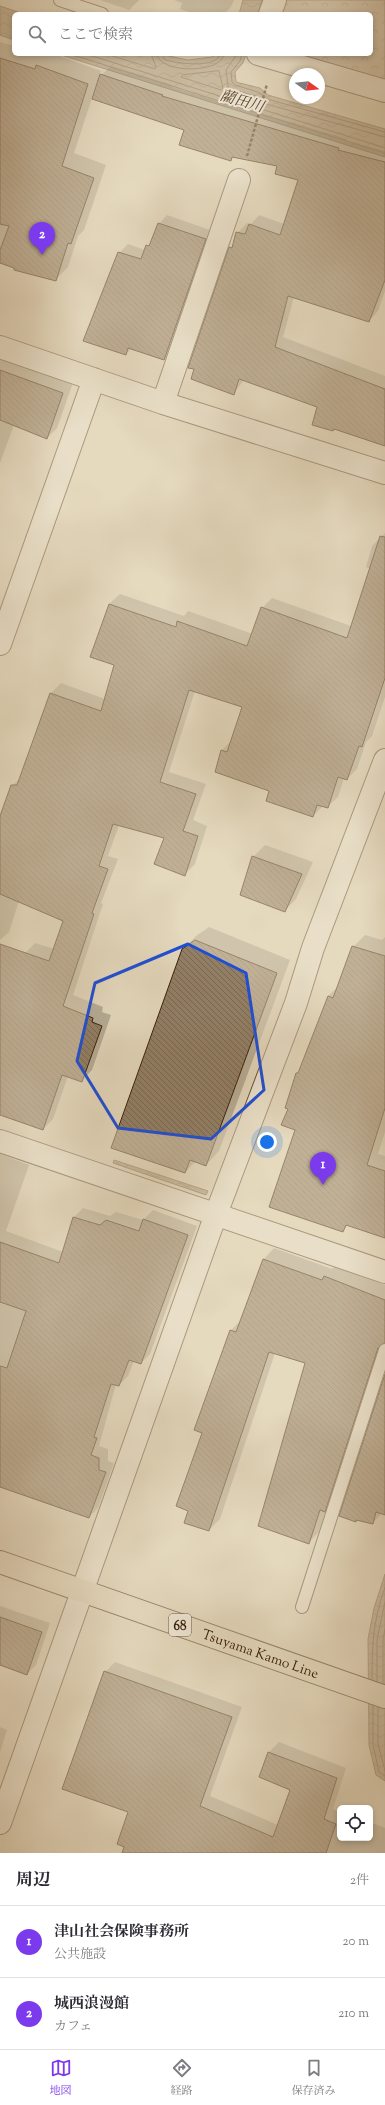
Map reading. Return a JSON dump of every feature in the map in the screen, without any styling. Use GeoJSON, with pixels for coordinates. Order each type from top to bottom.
{"type":"FeatureCollection","features":[{"type":"Feature","properties":{"kind":"main road","name":"Tsuyama Kamo Line"},"geometry":{"type":"LineString","coordinates":[[0,1562],[385,1697]]}},
{"type":"Feature","properties":{"kind":"street"},"geometry":{"type":"LineString","coordinates":[[271,12],[275,0]]}},
{"type":"Feature","properties":{"kind":"street"},"geometry":{"type":"LineString","coordinates":[[265,56],[385,92]]}},
{"type":"Feature","properties":{"kind":"street"},"geometry":{"type":"LineString","coordinates":[[163,404],[239,180]]}},
{"type":"Feature","properties":{"kind":"street"},"geometry":{"type":"LineString","coordinates":[[0,347],[163,404],[385,473]]}},
{"type":"Feature","properties":{"kind":"street"},"geometry":{"type":"LineString","coordinates":[[0,644],[94,379]]}},
{"type":"Feature","properties":{"kind":"street"},"geometry":{"type":"LineString","coordinates":[[0,1823],[81,1590],[216,1214],[296,1003],[313,948],[385,760]]}},
{"type":"Feature","properties":{"kind":"street"},"geometry":{"type":"LineString","coordinates":[[0,1141],[385,1272]]}},
{"type":"Feature","properties":{"kind":"lane"},"geometry":{"type":"LineString","coordinates":[[60,0],[96,12]]}},
{"type":"Feature","properties":{"kind":"lane"},"geometry":{"type":"LineString","coordinates":[[302,1608],[385,1350]]}},
{"type":"Feature","properties":{"kind":"path"},"geometry":{"type":"LineString","coordinates":[[255,128],[268,78]]}},
{"type":"Feature","properties":{"kind":"highlighted area"},"geometry":{"type":"Polygon","coordinates":[[[188,944],[246,973],[264,1090],[211,1139],[118,1128],[77,1061],[95,983],[188,944]]]}},
{"type":"Feature","properties":{"kind":"green space"},"geometry":{"type":"Polygon","coordinates":[[[285,0],[385,0],[385,80],[307,56],[373,56],[373,12],[282,12],[285,0]]]}},
{"type":"Feature","properties":{"kind":"water"},"geometry":{"type":"Polygon","coordinates":[[[243,0],[262,0],[259,12],[240,12],[243,0]]]}},
{"type":"Feature","properties":{"kind":"water"},"geometry":{"type":"Polygon","coordinates":[[[0,6],[18,12],[12,12],[12,39],[0,35],[0,6]]]}},
{"type":"Feature","properties":{"kind":"water","name":"藺田川"},"geometry":{"type":"Polygon","coordinates":[[[64,56],[169,56],[188,60],[214,56],[245,56],[243,63],[235,72],[236,82],[260,88],[268,95],[289,101],[289,104],[299,104],[385,129],[385,157],[64,56]]]}},
{"type":"Feature","properties":{"kind":"water"},"geometry":{"type":"Polygon","coordinates":[[[114,1160],[208,1191],[206,1195],[113,1163],[114,1160]]]}},
{"type":"Feature","properties":{"kind":"water"},"geometry":{"type":"Polygon","coordinates":[[[385,1574],[385,1781],[376,1775],[369,1745],[368,1639],[374,1608],[385,1574]]]}},
{"type":"Feature","properties":{"kind":"building"},"geometry":{"type":"Polygon","coordinates":[[[0,58],[35,69],[36,65],[88,84],[62,166],[94,178],[71,244],[68,243],[56,281],[14,270],[14,268],[0,263],[0,250],[9,226],[0,224],[0,58]]]}},
{"type":"Feature","properties":{"kind":"building"},"geometry":{"type":"Polygon","coordinates":[[[100,74],[163,95],[162,96],[339,148],[338,150],[385,162],[385,280],[369,322],[288,296],[275,347],[385,389],[385,446],[334,429],[333,431],[312,425],[317,407],[239,379],[234,395],[191,379],[194,369],[188,368],[229,247],[232,248],[236,232],[245,234],[249,224],[280,235],[298,180],[275,174],[277,166],[232,157],[231,161],[179,145],[184,130],[92,99],[100,74]]]}},
{"type":"Feature","properties":{"kind":"building"},"geometry":{"type":"Polygon","coordinates":[[[158,223],[206,239],[164,360],[128,348],[126,355],[83,341],[118,252],[141,259],[146,245],[149,246],[158,223]]]}},
{"type":"Feature","properties":{"kind":"building"},"geometry":{"type":"Polygon","coordinates":[[[0,370],[63,393],[47,439],[0,420],[0,370]]]}},
{"type":"Feature","properties":{"kind":"building"},"geometry":{"type":"Polygon","coordinates":[[[380,536],[385,537],[385,678],[362,747],[359,746],[347,780],[338,777],[328,808],[317,805],[313,817],[266,801],[269,791],[215,772],[221,750],[227,752],[242,707],[189,690],[160,782],[196,794],[183,831],[198,836],[185,876],[154,864],[164,838],[113,824],[99,866],[108,869],[92,913],[94,914],[63,1006],[93,1018],[92,1022],[102,1026],[82,1082],[62,1075],[43,1130],[0,1115],[0,944],[49,961],[63,921],[0,894],[0,816],[11,785],[17,785],[50,693],[101,711],[114,665],[90,657],[109,604],[176,627],[177,621],[247,646],[261,607],[347,638],[380,536]]]}},
{"type":"Feature","properties":{"kind":"building"},"geometry":{"type":"Polygon","coordinates":[[[252,856],[302,874],[285,912],[240,895],[252,856]]]}},
{"type":"Feature","properties":{"kind":"building"},"geometry":{"type":"Polygon","coordinates":[[[195,940],[277,973],[206,1166],[190,1160],[185,1173],[111,1148],[182,949],[195,940]]]}},
{"type":"Feature","properties":{"kind":"building"},"geometry":{"type":"Polygon","coordinates":[[[352,946],[385,956],[385,1108],[367,1165],[385,1171],[385,1238],[346,1225],[343,1232],[269,1207],[295,1130],[281,1125],[288,1109],[285,1108],[296,1073],[298,1073],[328,996],[333,998],[352,946]]]}},
{"type":"Feature","properties":{"kind":"building"},"geometry":{"type":"Polygon","coordinates":[[[73,1217],[100,1225],[106,1220],[139,1231],[143,1219],[188,1235],[141,1364],[129,1360],[119,1386],[111,1384],[94,1437],[97,1438],[91,1455],[99,1458],[99,1470],[106,1472],[89,1518],[0,1487],[0,1366],[7,1368],[26,1311],[0,1302],[0,1242],[59,1263],[73,1217]]]}},
{"type":"Feature","properties":{"kind":"building"},"geometry":{"type":"Polygon","coordinates":[[[263,1259],[322,1280],[324,1276],[385,1300],[385,1343],[378,1348],[325,1512],[320,1510],[309,1544],[258,1526],[305,1363],[269,1352],[209,1531],[184,1523],[188,1511],[176,1506],[202,1433],[194,1430],[230,1330],[236,1332],[263,1259]]]}},
{"type":"Feature","properties":{"kind":"building"},"geometry":{"type":"Polygon","coordinates":[[[385,1374],[385,1515],[376,1512],[373,1524],[356,1520],[356,1522],[339,1516],[385,1374]]]}},
{"type":"Feature","properties":{"kind":"building"},"geometry":{"type":"Polygon","coordinates":[[[0,1617],[42,1632],[27,1675],[0,1665],[0,1617]]]}},
{"type":"Feature","properties":{"kind":"building"},"geometry":{"type":"Polygon","coordinates":[[[104,1671],[232,1717],[200,1806],[273,1837],[290,1790],[259,1777],[268,1752],[337,1778],[324,1819],[336,1824],[326,1853],[122,1853],[124,1847],[117,1844],[128,1812],[62,1789],[104,1671]]]}},
{"type":"Feature","properties":{"kind":"place","name":"城西浪漫館"},"geometry":{"type":"Point","coordinates":[42,255]}},
{"type":"Feature","properties":{"kind":"place","name":"津山社会保険事務所"},"geometry":{"type":"Point","coordinates":[323,1185]}}]}
